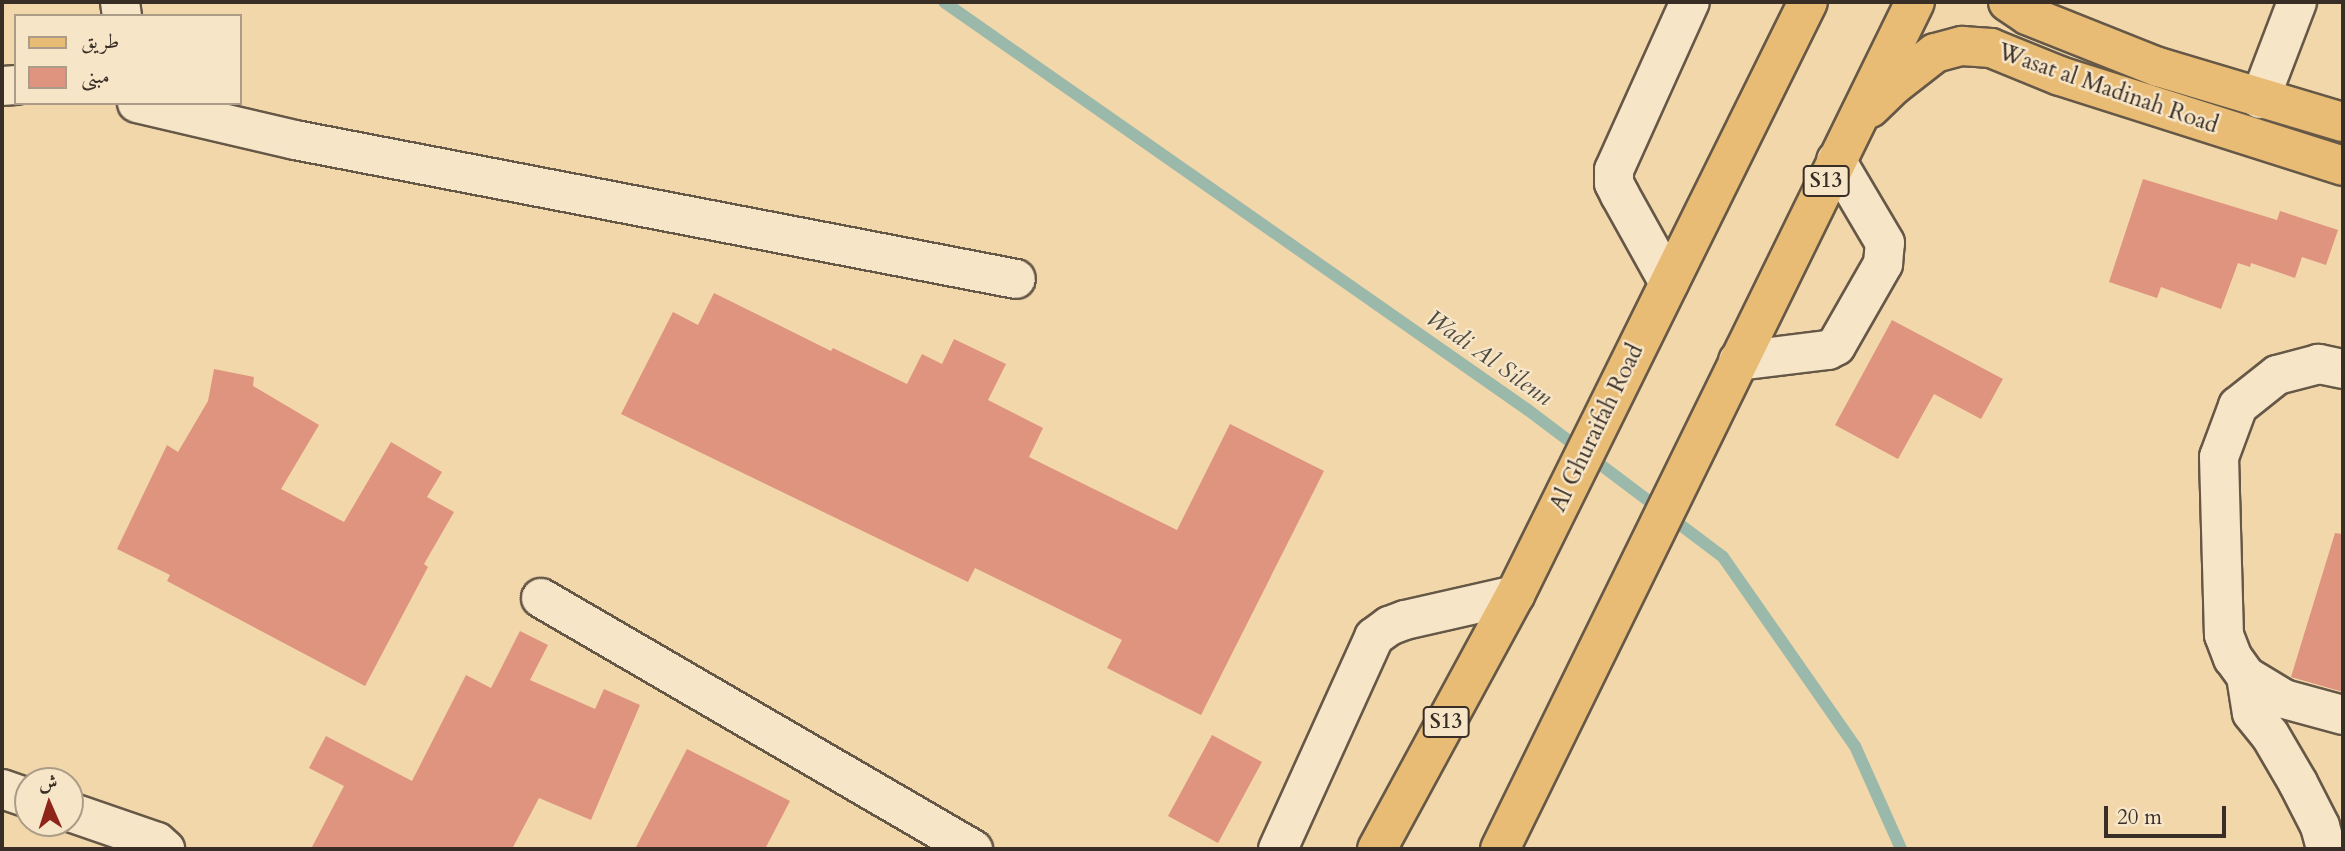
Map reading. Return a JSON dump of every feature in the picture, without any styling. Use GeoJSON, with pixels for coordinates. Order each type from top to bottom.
{"type":"FeatureCollection","features":[{"type":"Feature","properties":{"kind":"main road","name":"Al Ghuraifah Road"},"geometry":{"type":"LineString","coordinates":[[1377,849],[1515,595],[1808,2]]}},
{"type":"Feature","properties":{"kind":"main road","name":"S13"},"geometry":{"type":"LineString","coordinates":[[1500,849],[1915,2]]}},
{"type":"Feature","properties":{"kind":"main road","name":"Wasat al Madinah Road"},"geometry":{"type":"LineString","coordinates":[[2008,2],[2027,15],[2145,62],[2343,122]]}},
{"type":"Feature","properties":{"kind":"main road","name":"Wasat al Madinah Road"},"geometry":{"type":"LineString","coordinates":[[1853,125],[1894,85],[1935,53],[1962,46],[1991,48],[2060,76],[2343,166]]}},
{"type":"Feature","properties":{"kind":"street"},"geometry":{"type":"LineString","coordinates":[[1669,283],[1614,183],[1614,170],[1690,2]]}},
{"type":"Feature","properties":{"kind":"street"},"geometry":{"type":"LineString","coordinates":[[2260,99],[2284,6]]}},
{"type":"Feature","properties":{"kind":"street"},"geometry":{"type":"LineString","coordinates":[[146,105],[295,140],[1016,279]]}},
{"type":"Feature","properties":{"kind":"street"},"geometry":{"type":"LineString","coordinates":[[1738,361],[1828,351],[1836,346],[1883,264],[1885,243],[1836,160]]}},
{"type":"Feature","properties":{"kind":"street"},"geometry":{"type":"LineString","coordinates":[[2343,369],[2319,363],[2277,374],[2238,406],[2219,457],[2224,635],[2233,658],[2246,676],[2284,699],[2343,715]]}},
{"type":"Feature","properties":{"kind":"street"},"geometry":{"type":"LineString","coordinates":[[1278,849],[1374,637],[1389,626],[1405,620],[1515,595]]}},
{"type":"Feature","properties":{"kind":"street"},"geometry":{"type":"LineString","coordinates":[[541,598],[973,849]]}},
{"type":"Feature","properties":{"kind":"street"},"geometry":{"type":"LineString","coordinates":[[2246,676],[2252,713],[2270,735],[2298,783],[2320,826],[2326,849]]}},
{"type":"Feature","properties":{"kind":"street"},"geometry":{"type":"LineString","coordinates":[[84,817],[157,842],[165,849]]}},
{"type":"Feature","properties":{"kind":"building"},"geometry":{"type":"Polygon","coordinates":[[[2143,179],[2277,220],[2280,211],[2338,230],[2326,265],[2302,257],[2295,278],[2251,263],[2250,267],[2238,263],[2221,309],[2161,287],[2157,298],[2109,282],[2143,179]]]}},
{"type":"Feature","properties":{"kind":"building"},"geometry":{"type":"Polygon","coordinates":[[[714,293],[831,351],[833,348],[907,384],[922,354],[942,364],[954,339],[1006,364],[988,400],[1043,428],[1029,457],[1177,530],[1230,424],[1324,471],[1201,715],[1107,668],[1122,640],[975,568],[968,582],[621,414],[673,312],[698,325],[714,293]]]}},
{"type":"Feature","properties":{"kind":"building"},"geometry":{"type":"Polygon","coordinates":[[[1892,320],[2003,379],[1981,419],[1934,394],[1898,459],[1835,425],[1892,320]]]}},
{"type":"Feature","properties":{"kind":"building"},"geometry":{"type":"Polygon","coordinates":[[[214,369],[254,377],[253,386],[319,425],[281,489],[344,522],[391,442],[442,472],[427,497],[454,512],[424,564],[428,567],[365,686],[167,581],[170,575],[117,549],[167,445],[178,452],[208,401],[214,369]]]}},
{"type":"Feature","properties":{"kind":"building"},"geometry":{"type":"Polygon","coordinates":[[[2335,533],[2343,534],[2343,692],[2291,677],[2335,533]]]}},
{"type":"Feature","properties":{"kind":"building"},"geometry":{"type":"Polygon","coordinates":[[[520,631],[548,645],[530,680],[595,709],[604,689],[640,705],[591,820],[539,798],[512,849],[311,849],[344,786],[309,768],[326,736],[412,781],[466,675],[491,688],[520,631]]]}},
{"type":"Feature","properties":{"kind":"building"},"geometry":{"type":"Polygon","coordinates":[[[1212,735],[1262,762],[1218,843],[1168,816],[1212,735]]]}},
{"type":"Feature","properties":{"kind":"building"},"geometry":{"type":"Polygon","coordinates":[[[687,749],[790,801],[765,849],[635,849],[687,749]]]}},
{"type":"Feature","properties":{"kind":"waterway","name":"Wadi Al Silenn"},"geometry":{"type":"LineString","coordinates":[[944,2],[1528,410],[1723,557],[1855,746],[1901,849]]}}]}
